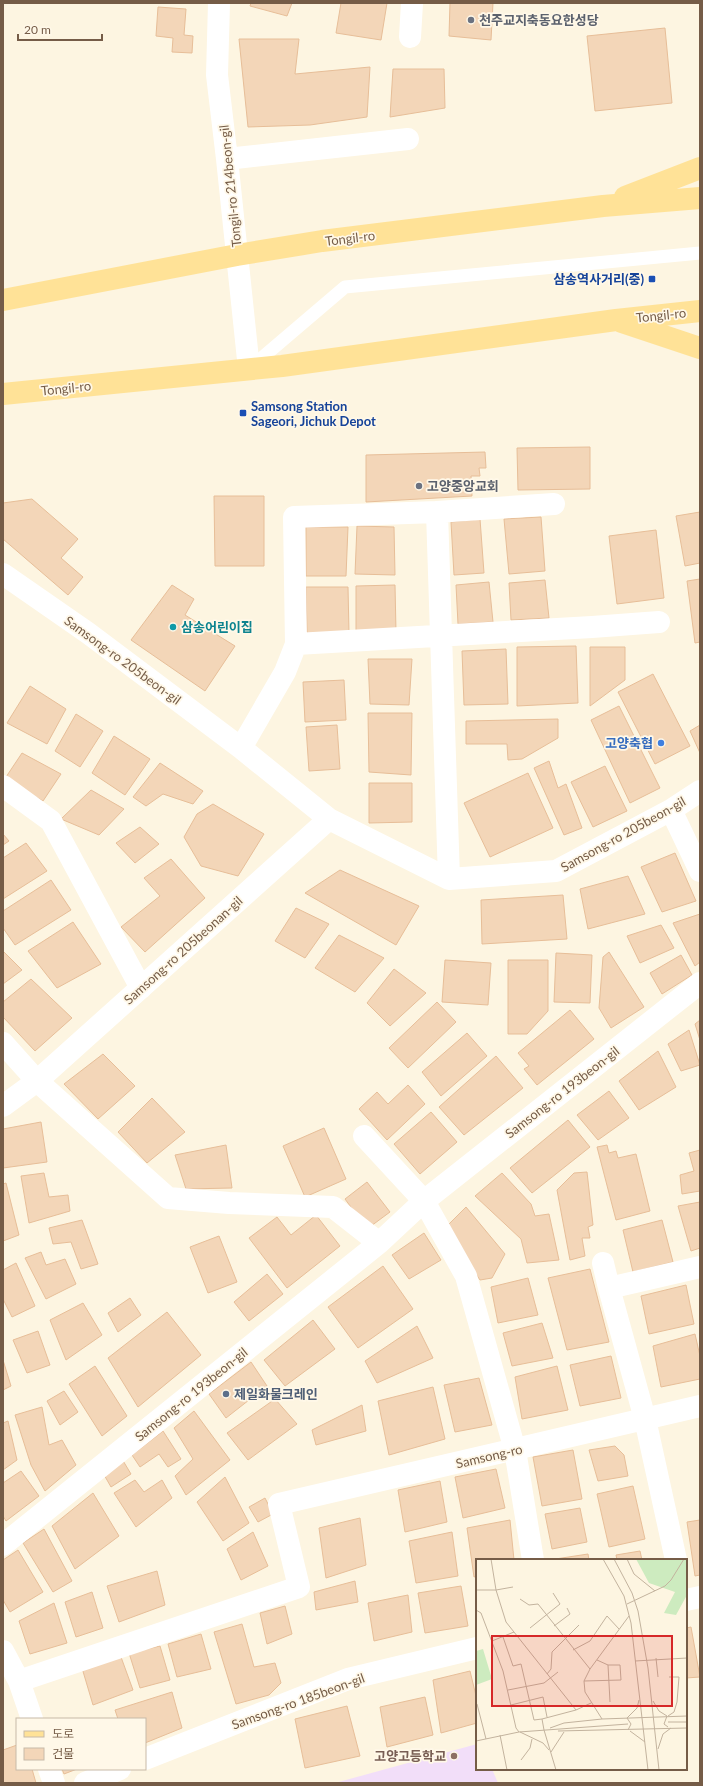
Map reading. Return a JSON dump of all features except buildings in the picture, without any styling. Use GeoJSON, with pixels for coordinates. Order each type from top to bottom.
{"type":"FeatureCollection","features":[{"type":"Feature","properties":{"kind":"main road"},"geometry":{"type":"LineString","coordinates":[[602,206],[700,168]]}},
{"type":"Feature","properties":{"kind":"main road","name":"Tongil-ro"},"geometry":{"type":"LineString","coordinates":[[3,300],[237,255],[322,242],[602,206],[700,198]]}},
{"type":"Feature","properties":{"kind":"main road","name":"Tongil-ro"},"geometry":{"type":"LineString","coordinates":[[3,394],[249,369],[616,320],[700,311]]}},
{"type":"Feature","properties":{"kind":"main road"},"geometry":{"type":"LineString","coordinates":[[616,320],[700,348]]}},
{"type":"Feature","properties":{"kind":"street","name":"Tongil-ro 214beon-gil"},"geometry":{"type":"LineString","coordinates":[[219,3],[217,75],[228,159],[249,369]]}},
{"type":"Feature","properties":{"kind":"street"},"geometry":{"type":"LineString","coordinates":[[410,37],[412,3]]}},
{"type":"Feature","properties":{"kind":"street"},"geometry":{"type":"LineString","coordinates":[[228,159],[408,139]]}},
{"type":"Feature","properties":{"kind":"street"},"geometry":{"type":"LineString","coordinates":[[241,748],[285,672],[296,644],[294,517],[437,512],[554,504]]}},
{"type":"Feature","properties":{"kind":"street"},"geometry":{"type":"LineString","coordinates":[[437,512],[449,879]]}},
{"type":"Feature","properties":{"kind":"street","name":"Samsong-ro 205beon-gil"},"geometry":{"type":"LineString","coordinates":[[3,574],[88,633],[241,748],[329,819],[449,879],[556,871],[671,810],[700,791]]}},
{"type":"Feature","properties":{"kind":"street"},"geometry":{"type":"LineString","coordinates":[[296,644],[659,622]]}},
{"type":"Feature","properties":{"kind":"street"},"geometry":{"type":"LineString","coordinates":[[3,786],[51,821],[141,988]]}},
{"type":"Feature","properties":{"kind":"street"},"geometry":{"type":"LineString","coordinates":[[671,810],[700,872]]}},
{"type":"Feature","properties":{"kind":"street","name":"Samsong-ro 205beonan-gil"},"geometry":{"type":"LineString","coordinates":[[3,1106],[37,1081],[329,819]]}},
{"type":"Feature","properties":{"kind":"street","name":"Samsong-ro 193beon-gil"},"geometry":{"type":"LineString","coordinates":[[3,1545],[379,1243],[424,1201],[700,983]]}},
{"type":"Feature","properties":{"kind":"street"},"geometry":{"type":"LineString","coordinates":[[3,1043],[37,1081],[168,1198],[229,1203],[332,1207],[379,1243]]}},
{"type":"Feature","properties":{"kind":"street"},"geometry":{"type":"LineString","coordinates":[[364,1136],[424,1201],[466,1276],[515,1450],[533,1559]]}},
{"type":"Feature","properties":{"kind":"street"},"geometry":{"type":"LineString","coordinates":[[602,1263],[645,1419],[676,1559]]}},
{"type":"Feature","properties":{"kind":"street"},"geometry":{"type":"LineString","coordinates":[[609,1288],[700,1267]]}},
{"type":"Feature","properties":{"kind":"street","name":"Samsong-ro"},"geometry":{"type":"LineString","coordinates":[[19,1681],[299,1587],[279,1504],[700,1406]]}},
{"type":"Feature","properties":{"kind":"street"},"geometry":{"type":"LineString","coordinates":[[687,1600],[700,1597]]}},
{"type":"Feature","properties":{"kind":"street","name":"Samsong-ro 185beon-gil"},"geometry":{"type":"LineString","coordinates":[[146,1759],[348,1679],[476,1648]]}},
{"type":"Feature","properties":{"kind":"street"},"geometry":{"type":"LineString","coordinates":[[3,1651],[19,1681],[32,1718]]}},
{"type":"Feature","properties":{"kind":"street"},"geometry":{"type":"LineString","coordinates":[[49,1770],[54,1783]]}},
{"type":"Feature","properties":{"kind":"street"},"geometry":{"type":"LineString","coordinates":[[85,1783],[118,1770]]}},
{"type":"Feature","properties":{"kind":"lane"},"geometry":{"type":"LineString","coordinates":[[249,369],[345,287],[700,253]]}},
{"type":"Feature","properties":{"kind":"shaded area","name":"고양고등학교"},"geometry":{"type":"Polygon","coordinates":[[[476,1744],[476,1770],[492,1770],[498,1783],[335,1783],[476,1744]]]}},
{"type":"Feature","properties":{"kind":"place","name":"천주교지축동요한성당"},"geometry":{"type":"Point","coordinates":[471,20]}},
{"type":"Feature","properties":{"kind":"place","name":"삼송역사거리(중)"},"geometry":{"type":"Point","coordinates":[652,279]}},
{"type":"Feature","properties":{"kind":"place","name":"Samsong Station Sageori, Jichuk Depot"},"geometry":{"type":"Point","coordinates":[243,413]}},
{"type":"Feature","properties":{"kind":"place","name":"고양중앙교회"},"geometry":{"type":"Point","coordinates":[419,486]}},
{"type":"Feature","properties":{"kind":"place","name":"삼송어린이집"},"geometry":{"type":"Point","coordinates":[173,627]}},
{"type":"Feature","properties":{"kind":"place","name":"고양축협"},"geometry":{"type":"Point","coordinates":[661,743]}},
{"type":"Feature","properties":{"kind":"place","name":"제일화물크레인"},"geometry":{"type":"Point","coordinates":[226,1394]}},
{"type":"Feature","properties":{"kind":"place","name":"고양고등학교"},"geometry":{"type":"Point","coordinates":[454,1756]}}]}
